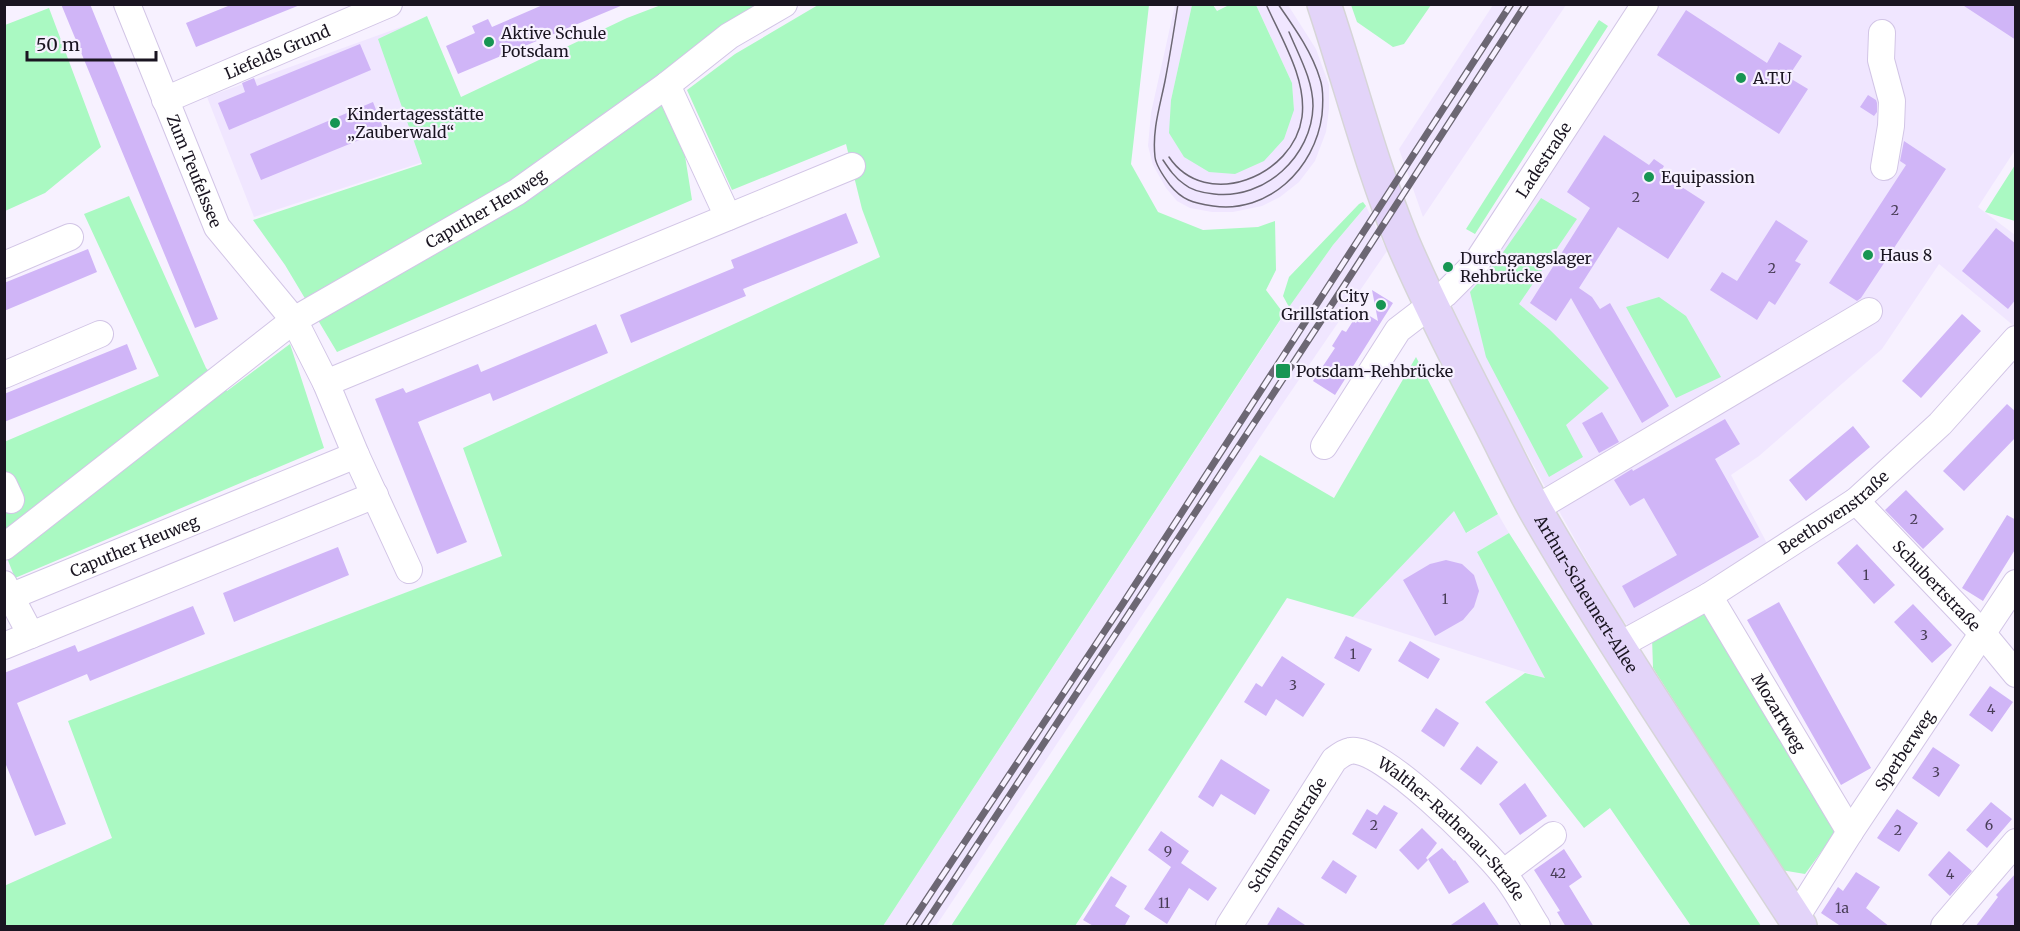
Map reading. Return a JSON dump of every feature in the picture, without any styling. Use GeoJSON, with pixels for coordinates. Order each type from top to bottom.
{"type":"FeatureCollection","features":[{"type":"Feature","properties":{"kind":"main road","name":"Arthur-Scheunert-Allee"},"geometry":{"type":"LineString","coordinates":[[1324,4],[1385,199],[1430,304],[1535,509],[1618,646],[1797,923]]}},
{"type":"Feature","properties":{"kind":"street","name":"Zum Teufelssee"},"geometry":{"type":"LineString","coordinates":[[127,4],[217,227],[294,320]]}},
{"type":"Feature","properties":{"kind":"street","name":"Liefelds Grund"},"geometry":{"type":"LineString","coordinates":[[165,100],[389,4]]}},
{"type":"Feature","properties":{"kind":"street","name":"Caputher Heuweg"},"geometry":{"type":"LineString","coordinates":[[4,547],[294,320],[517,192],[667,85],[729,36],[784,4]]}},
{"type":"Feature","properties":{"kind":"street","name":"Ladestraße"},"geometry":{"type":"LineString","coordinates":[[1324,446],[1398,330],[1445,294],[1477,262],[1644,4]]}},
{"type":"Feature","properties":{"kind":"street"},"geometry":{"type":"LineString","coordinates":[[1882,33],[1881,60],[1892,101],[1891,126],[1884,167]]}},
{"type":"Feature","properties":{"kind":"street"},"geometry":{"type":"LineString","coordinates":[[667,85],[728,217]]}},
{"type":"Feature","properties":{"kind":"street"},"geometry":{"type":"LineString","coordinates":[[326,383],[852,166]]}},
{"type":"Feature","properties":{"kind":"street"},"geometry":{"type":"LineString","coordinates":[[4,265],[70,237]]}},
{"type":"Feature","properties":{"kind":"street"},"geometry":{"type":"LineString","coordinates":[[1535,509],[1869,311]]}},
{"type":"Feature","properties":{"kind":"street"},"geometry":{"type":"LineString","coordinates":[[294,320],[326,383],[409,570]]}},
{"type":"Feature","properties":{"kind":"street"},"geometry":{"type":"LineString","coordinates":[[4,375],[100,334]]}},
{"type":"Feature","properties":{"kind":"street","name":"Beethovenstraße"},"geometry":{"type":"LineString","coordinates":[[1618,646],[1708,596],[1856,501],[1940,424],[2016,339]]}},
{"type":"Feature","properties":{"kind":"street","name":"Caputher Heuweg"},"geometry":{"type":"LineString","coordinates":[[31,635],[8,590],[356,455]]}},
{"type":"Feature","properties":{"kind":"street"},"geometry":{"type":"LineString","coordinates":[[4,646],[375,495]]}},
{"type":"Feature","properties":{"kind":"street","name":"Schubertstraße"},"geometry":{"type":"LineString","coordinates":[[1856,501],[1983,634],[2016,674]]}},
{"type":"Feature","properties":{"kind":"street","name":"Sperberweg"},"geometry":{"type":"LineString","coordinates":[[1797,923],[1850,832],[2016,583]]}},
{"type":"Feature","properties":{"kind":"street","name":"Mozartweg"},"geometry":{"type":"LineString","coordinates":[[1708,596],[1850,832]]}},
{"type":"Feature","properties":{"kind":"street","name":"Walther-Rathenau-Straße"},"geometry":{"type":"LineString","coordinates":[[1350,750],[1362,752],[1395,771],[1448,815],[1503,873],[1537,927]]}},
{"type":"Feature","properties":{"kind":"street","name":"Schumannstraße"},"geometry":{"type":"LineString","coordinates":[[1229,927],[1334,760],[1350,750]]}},
{"type":"Feature","properties":{"kind":"street"},"geometry":{"type":"LineString","coordinates":[[1503,873],[1553,835]]}},
{"type":"Feature","properties":{"kind":"street"},"geometry":{"type":"LineString","coordinates":[[1944,927],[2016,842]]}},
{"type":"Feature","properties":{"kind":"shaded area"},"geometry":{"type":"Polygon","coordinates":[[[1175,5],[1192,5],[1171,100],[1294,110],[1292,83],[1256,5],[1288,5],[1316,49],[1329,85],[1326,132],[1315,161],[1299,182],[1280,197],[1262,206],[1233,212],[1212,212],[1190,208],[1177,201],[1166,188],[1153,165],[1148,146],[1151,113],[1175,5]]]}},
{"type":"Feature","properties":{"kind":"shaded area"},"geometry":{"type":"Polygon","coordinates":[[[1493,5],[1566,5],[1423,217],[1399,149],[1493,5]]]}},
{"type":"Feature","properties":{"kind":"shaded area"},"geometry":{"type":"Polygon","coordinates":[[[1658,5],[2015,5],[2015,150],[1978,207],[2015,235],[2015,324],[2014,326],[1939,264],[1882,349],[1759,456],[1731,475],[1769,547],[1641,625],[1628,626],[1618,615],[1543,483],[1447,306],[1658,5]]]}},
{"type":"Feature","properties":{"kind":"shaded area","name":"Kindertagesstätte „Zauberwald“"},"geometry":{"type":"Polygon","coordinates":[[[415,22],[463,149],[254,217],[207,97],[415,22]]]}},
{"type":"Feature","properties":{"kind":"shaded area"},"geometry":{"type":"Polygon","coordinates":[[[1366,206],[1387,251],[1279,409],[936,926],[883,926],[1293,301],[1333,245],[1366,206]]]}},
{"type":"Feature","properties":{"kind":"shaded area"},"geometry":{"type":"Polygon","coordinates":[[[1454,510],[1467,533],[1498,514],[1509,533],[1477,552],[1546,679],[1353,617],[1454,510]]]}},
{"type":"Feature","properties":{"kind":"green space"},"geometry":{"type":"Polygon","coordinates":[[[1351,4],[1431,5],[1404,44],[1393,47],[1357,22],[1351,4]]]}},
{"type":"Feature","properties":{"kind":"green space"},"geometry":{"type":"Polygon","coordinates":[[[661,5],[770,5],[672,74],[692,200],[337,352],[285,265],[253,220],[422,164],[378,39],[427,16],[461,97],[627,18],[661,5]]]}},
{"type":"Feature","properties":{"kind":"green space"},"geometry":{"type":"Polygon","coordinates":[[[818,5],[1149,5],[1131,164],[1158,212],[1203,230],[1258,227],[1275,221],[1276,270],[1266,290],[1284,314],[883,926],[5,926],[4,886],[112,838],[68,721],[502,556],[463,448],[880,257],[862,209],[846,144],[732,190],[687,90],[735,54],[818,5]]]}},
{"type":"Feature","properties":{"kind":"green space"},"geometry":{"type":"Polygon","coordinates":[[[1192,5],[1213,5],[1217,11],[1229,5],[1256,5],[1292,83],[1294,110],[1284,139],[1264,161],[1235,174],[1209,172],[1184,157],[1169,133],[1171,100],[1192,5]]]}},
{"type":"Feature","properties":{"kind":"green space"},"geometry":{"type":"Polygon","coordinates":[[[49,8],[101,147],[45,193],[5,211],[5,25],[49,8]]]}},
{"type":"Feature","properties":{"kind":"green space"},"geometry":{"type":"Polygon","coordinates":[[[1599,20],[1608,26],[1475,234],[1466,229],[1599,20]]]}},
{"type":"Feature","properties":{"kind":"green space"},"geometry":{"type":"Polygon","coordinates":[[[2015,165],[2015,221],[1985,212],[2015,165]]]}},
{"type":"Feature","properties":{"kind":"green space"},"geometry":{"type":"Polygon","coordinates":[[[129,196],[206,368],[227,391],[290,344],[324,448],[15,578],[5,553],[4,442],[159,376],[84,214],[129,196]]]}},
{"type":"Feature","properties":{"kind":"green space"},"geometry":{"type":"Polygon","coordinates":[[[1541,198],[1577,219],[1519,304],[1549,329],[1609,388],[1566,425],[1583,457],[1549,477],[1486,357],[1470,292],[1499,258],[1541,198]]]}},
{"type":"Feature","properties":{"kind":"green space"},"geometry":{"type":"Polygon","coordinates":[[[1363,202],[1366,206],[1333,245],[1289,307],[1283,296],[1289,277],[1363,202]]]}},
{"type":"Feature","properties":{"kind":"green space"},"geometry":{"type":"Polygon","coordinates":[[[1659,297],[1686,316],[1721,377],[1676,398],[1626,307],[1659,297]]]}},
{"type":"Feature","properties":{"kind":"green space"},"geometry":{"type":"Polygon","coordinates":[[[1416,357],[1498,514],[1466,533],[1454,511],[1353,617],[1287,598],[1075,926],[951,926],[1260,455],[1334,498],[1416,357]]]}},
{"type":"Feature","properties":{"kind":"green space"},"geometry":{"type":"Polygon","coordinates":[[[1509,533],[1761,926],[1691,926],[1610,808],[1584,828],[1485,702],[1525,673],[1545,678],[1477,552],[1509,533]]]}},
{"type":"Feature","properties":{"kind":"green space"},"geometry":{"type":"Polygon","coordinates":[[[1701,609],[1838,829],[1805,874],[1781,870],[1653,668],[1652,637],[1701,609]]]}},
{"type":"Feature","properties":{"kind":"building"},"geometry":{"type":"Polygon","coordinates":[[[61,4],[90,4],[218,319],[195,328],[61,4]]]}},
{"type":"Feature","properties":{"kind":"building"},"geometry":{"type":"Polygon","coordinates":[[[233,4],[300,5],[196,47],[186,23],[233,4]]]}},
{"type":"Feature","properties":{"kind":"building"},"geometry":{"type":"Polygon","coordinates":[[[545,4],[623,5],[458,74],[446,46],[475,33],[472,26],[488,19],[492,27],[545,4]]]}},
{"type":"Feature","properties":{"kind":"building"},"geometry":{"type":"Polygon","coordinates":[[[1961,4],[2016,4],[2016,40],[1961,4]]]}},
{"type":"Feature","properties":{"kind":"building","name":"A.T.U"},"geometry":{"type":"Polygon","coordinates":[[[1686,10],[1767,63],[1779,42],[1802,56],[1788,77],[1808,89],[1779,134],[1657,55],[1686,10]]]}},
{"type":"Feature","properties":{"kind":"building"},"geometry":{"type":"Polygon","coordinates":[[[360,44],[371,70],[229,130],[218,103],[245,92],[242,83],[254,78],[257,86],[360,44]]]}},
{"type":"Feature","properties":{"kind":"building"},"geometry":{"type":"Polygon","coordinates":[[[1868,95],[1877,103],[1877,112],[1874,116],[1860,107],[1868,95]]]}},
{"type":"Feature","properties":{"kind":"building"},"geometry":{"type":"Polygon","coordinates":[[[373,102],[384,130],[261,180],[250,154],[373,102]]]}},
{"type":"Feature","properties":{"kind":"building"},"geometry":{"type":"Polygon","coordinates":[[[1604,135],[1649,165],[1654,159],[1664,166],[1660,173],[1705,202],[1668,259],[1618,227],[1579,288],[1592,297],[1600,309],[1610,303],[1669,406],[1642,423],[1571,298],[1556,321],[1530,303],[1590,208],[1567,192],[1604,135]]]}},
{"type":"Feature","properties":{"kind":"building","name":"Haus 8"},"geometry":{"type":"Polygon","coordinates":[[[1904,141],[1946,169],[1857,301],[1829,283],[1906,165],[1900,161],[1904,141]]]}},
{"type":"Feature","properties":{"kind":"building"},"geometry":{"type":"Polygon","coordinates":[[[846,213],[858,243],[743,289],[746,296],[631,343],[620,315],[734,268],[731,260],[846,213]]]}},
{"type":"Feature","properties":{"kind":"building"},"geometry":{"type":"Polygon","coordinates":[[[1776,220],[1808,241],[1795,261],[1801,264],[1775,305],[1769,301],[1757,320],[1710,290],[1722,272],[1737,281],[1776,220]]]}},
{"type":"Feature","properties":{"kind":"building"},"geometry":{"type":"Polygon","coordinates":[[[1996,228],[2016,244],[2016,299],[2008,309],[1962,271],[1996,228]]]}},
{"type":"Feature","properties":{"kind":"building"},"geometry":{"type":"Polygon","coordinates":[[[88,249],[97,272],[4,311],[4,283],[88,249]]]}},
{"type":"Feature","properties":{"kind":"building"},"geometry":{"type":"Polygon","coordinates":[[[1372,290],[1393,303],[1335,395],[1313,381],[1335,348],[1332,346],[1342,330],[1346,332],[1363,312],[1378,321],[1372,290]]]}},
{"type":"Feature","properties":{"kind":"building"},"geometry":{"type":"Polygon","coordinates":[[[1962,314],[1981,331],[1921,398],[1902,381],[1962,314]]]}},
{"type":"Feature","properties":{"kind":"building"},"geometry":{"type":"Polygon","coordinates":[[[596,324],[608,353],[493,401],[490,393],[418,422],[467,542],[437,554],[375,399],[403,388],[406,393],[478,364],[481,372],[596,324]]]}},
{"type":"Feature","properties":{"kind":"building"},"geometry":{"type":"Polygon","coordinates":[[[127,344],[137,369],[4,422],[4,394],[127,344]]]}},
{"type":"Feature","properties":{"kind":"building"},"geometry":{"type":"Polygon","coordinates":[[[2007,404],[2016,412],[2016,437],[1964,491],[1943,471],[2007,404]]]}},
{"type":"Feature","properties":{"kind":"building"},"geometry":{"type":"Polygon","coordinates":[[[1602,412],[1619,442],[1599,453],[1582,423],[1602,412]]]}},
{"type":"Feature","properties":{"kind":"building"},"geometry":{"type":"Polygon","coordinates":[[[1725,419],[1740,444],[1715,459],[1759,537],[1634,608],[1622,586],[1677,555],[1644,498],[1630,506],[1614,480],[1725,419]]]}},
{"type":"Feature","properties":{"kind":"building"},"geometry":{"type":"Polygon","coordinates":[[[1853,426],[1870,447],[1806,501],[1789,480],[1853,426]]]}},
{"type":"Feature","properties":{"kind":"building"},"geometry":{"type":"Polygon","coordinates":[[[1906,490],[1944,529],[1923,549],[1885,510],[1906,490]]]}},
{"type":"Feature","properties":{"kind":"building"},"geometry":{"type":"Polygon","coordinates":[[[2007,515],[2016,520],[2016,548],[1983,601],[1962,588],[2007,515]]]}},
{"type":"Feature","properties":{"kind":"building"},"geometry":{"type":"Polygon","coordinates":[[[1857,544],[1895,585],[1874,604],[1837,563],[1857,544]]]}},
{"type":"Feature","properties":{"kind":"building"},"geometry":{"type":"Polygon","coordinates":[[[338,547],[349,575],[234,622],[223,593],[338,547]]]}},
{"type":"Feature","properties":{"kind":"building"},"geometry":{"type":"Polygon","coordinates":[[[1446,560],[1462,564],[1474,575],[1479,591],[1474,607],[1463,620],[1435,636],[1403,580],[1430,564],[1446,560]]]}},
{"type":"Feature","properties":{"kind":"building"},"geometry":{"type":"Polygon","coordinates":[[[1779,602],[1871,768],[1841,785],[1747,620],[1779,602]]]}},
{"type":"Feature","properties":{"kind":"building"},"geometry":{"type":"Polygon","coordinates":[[[1913,604],[1952,645],[1932,663],[1894,622],[1913,604]]]}},
{"type":"Feature","properties":{"kind":"building"},"geometry":{"type":"Polygon","coordinates":[[[193,606],[205,634],[90,681],[87,674],[17,703],[66,824],[35,836],[4,760],[4,673],[75,645],[78,652],[193,606]]]}},
{"type":"Feature","properties":{"kind":"building"},"geometry":{"type":"Polygon","coordinates":[[[1346,636],[1372,649],[1359,672],[1334,658],[1346,636]]]}},
{"type":"Feature","properties":{"kind":"building"},"geometry":{"type":"Polygon","coordinates":[[[1410,641],[1440,659],[1428,679],[1398,661],[1410,641]]]}},
{"type":"Feature","properties":{"kind":"building"},"geometry":{"type":"Polygon","coordinates":[[[1282,656],[1325,684],[1303,717],[1276,699],[1266,716],[1244,702],[1256,683],[1262,687],[1282,656]]]}},
{"type":"Feature","properties":{"kind":"building"},"geometry":{"type":"Polygon","coordinates":[[[1990,686],[2013,702],[1992,732],[1969,715],[1990,686]]]}},
{"type":"Feature","properties":{"kind":"building"},"geometry":{"type":"Polygon","coordinates":[[[1436,708],[1459,723],[1444,747],[1421,731],[1436,708]]]}},
{"type":"Feature","properties":{"kind":"building"},"geometry":{"type":"Polygon","coordinates":[[[1477,746],[1498,762],[1481,785],[1460,769],[1477,746]]]}},
{"type":"Feature","properties":{"kind":"building"},"geometry":{"type":"Polygon","coordinates":[[[1933,747],[1960,765],[1939,797],[1912,778],[1933,747]]]}},
{"type":"Feature","properties":{"kind":"building"},"geometry":{"type":"Polygon","coordinates":[[[1221,759],[1270,790],[1255,815],[1221,794],[1213,807],[1198,797],[1221,759]]]}},
{"type":"Feature","properties":{"kind":"building"},"geometry":{"type":"Polygon","coordinates":[[[1525,783],[1547,816],[1520,835],[1499,804],[1525,783]]]}},
{"type":"Feature","properties":{"kind":"building"},"geometry":{"type":"Polygon","coordinates":[[[1991,802],[2012,819],[1987,848],[1966,830],[1991,802]]]}},
{"type":"Feature","properties":{"kind":"building"},"geometry":{"type":"Polygon","coordinates":[[[1384,805],[1398,813],[1376,849],[1352,834],[1367,809],[1377,815],[1384,805]]]}},
{"type":"Feature","properties":{"kind":"building"},"geometry":{"type":"Polygon","coordinates":[[[1897,809],[1918,823],[1899,852],[1877,838],[1897,809]]]}},
{"type":"Feature","properties":{"kind":"building"},"geometry":{"type":"Polygon","coordinates":[[[1422,828],[1437,843],[1426,858],[1428,860],[1418,870],[1399,850],[1422,828]]]}},
{"type":"Feature","properties":{"kind":"building"},"geometry":{"type":"Polygon","coordinates":[[[1161,831],[1189,851],[1181,863],[1217,888],[1208,901],[1189,888],[1167,924],[1144,909],[1171,867],[1148,850],[1161,831]]]}},
{"type":"Feature","properties":{"kind":"building"},"geometry":{"type":"Polygon","coordinates":[[[1442,848],[1455,860],[1469,882],[1449,894],[1428,859],[1442,848]]]}},
{"type":"Feature","properties":{"kind":"building"},"geometry":{"type":"Polygon","coordinates":[[[1564,849],[1582,877],[1569,886],[1594,927],[1566,927],[1557,912],[1560,911],[1534,870],[1564,849]]]}},
{"type":"Feature","properties":{"kind":"building"},"geometry":{"type":"Polygon","coordinates":[[[1949,851],[1972,871],[1950,896],[1928,875],[1949,851]]]}},
{"type":"Feature","properties":{"kind":"building"},"geometry":{"type":"Polygon","coordinates":[[[1333,860],[1357,876],[1346,894],[1321,878],[1333,860]]]}},
{"type":"Feature","properties":{"kind":"building"},"geometry":{"type":"Polygon","coordinates":[[[1856,872],[1880,887],[1866,908],[1890,927],[1842,927],[1821,913],[1838,887],[1843,891],[1856,872]]]}},
{"type":"Feature","properties":{"kind":"building"},"geometry":{"type":"Polygon","coordinates":[[[2016,873],[2016,927],[1975,927],[1998,897],[1996,895],[2016,873]]]}},
{"type":"Feature","properties":{"kind":"building"},"geometry":{"type":"Polygon","coordinates":[[[1111,876],[1127,886],[1115,906],[1130,916],[1124,927],[1095,927],[1083,920],[1111,876]]]}},
{"type":"Feature","properties":{"kind":"building"},"geometry":{"type":"Polygon","coordinates":[[[1484,902],[1500,927],[1448,927],[1477,907],[1484,902]]]}},
{"type":"Feature","properties":{"kind":"building"},"geometry":{"type":"Polygon","coordinates":[[[1278,907],[1308,927],[1266,927],[1278,907]]]}},
{"type":"Feature","properties":{"kind":"tram line"},"geometry":{"type":"LineString","coordinates":[[1178,4],[1156,128],[1154,147],[1156,160],[1170,185],[1184,197],[1206,205],[1233,207],[1252,203],[1270,195],[1285,184],[1299,170],[1318,135],[1323,102],[1317,69],[1302,40],[1278,4]]}},
{"type":"Feature","properties":{"kind":"tram line"},"geometry":{"type":"LineString","coordinates":[[1169,157],[1185,173],[1204,182],[1225,184],[1246,180],[1266,170],[1283,156],[1296,138],[1302,117],[1301,88],[1292,59],[1266,4]]}},
{"type":"Feature","properties":{"kind":"tram line"},"geometry":{"type":"LineString","coordinates":[[1163,160],[1181,182],[1198,191],[1214,194],[1233,194],[1251,190],[1282,171],[1295,157],[1304,142],[1311,124],[1313,106],[1308,77],[1289,32]]}},
{"type":"Feature","properties":{"kind":"railway"},"geometry":{"type":"LineString","coordinates":[[909,926],[1122,605],[1511,4]]}},
{"type":"Feature","properties":{"kind":"railway"},"geometry":{"type":"LineString","coordinates":[[924,926],[1526,4]]}},
{"type":"Feature","properties":{"kind":"place","name":"Aktive Schule Potsdam"},"geometry":{"type":"Point","coordinates":[489,42]}},
{"type":"Feature","properties":{"kind":"place","name":"A.T.U"},"geometry":{"type":"Point","coordinates":[1741,78]}},
{"type":"Feature","properties":{"kind":"place","name":"Kindertagesstätte „Zauberwald“"},"geometry":{"type":"Point","coordinates":[335,123]}},
{"type":"Feature","properties":{"kind":"place","name":"Equipassion"},"geometry":{"type":"Point","coordinates":[1649,177]}},
{"type":"Feature","properties":{"kind":"place","name":"Haus 8"},"geometry":{"type":"Point","coordinates":[1868,255]}},
{"type":"Feature","properties":{"kind":"place","name":"Durchgangslager Rehbrücke"},"geometry":{"type":"Point","coordinates":[1448,267]}},
{"type":"Feature","properties":{"kind":"place","name":"City Grillstation"},"geometry":{"type":"Point","coordinates":[1381,305]}},
{"type":"Feature","properties":{"kind":"place","name":"Potsdam-Rehbrücke"},"geometry":{"type":"Point","coordinates":[1283,371]}}]}
